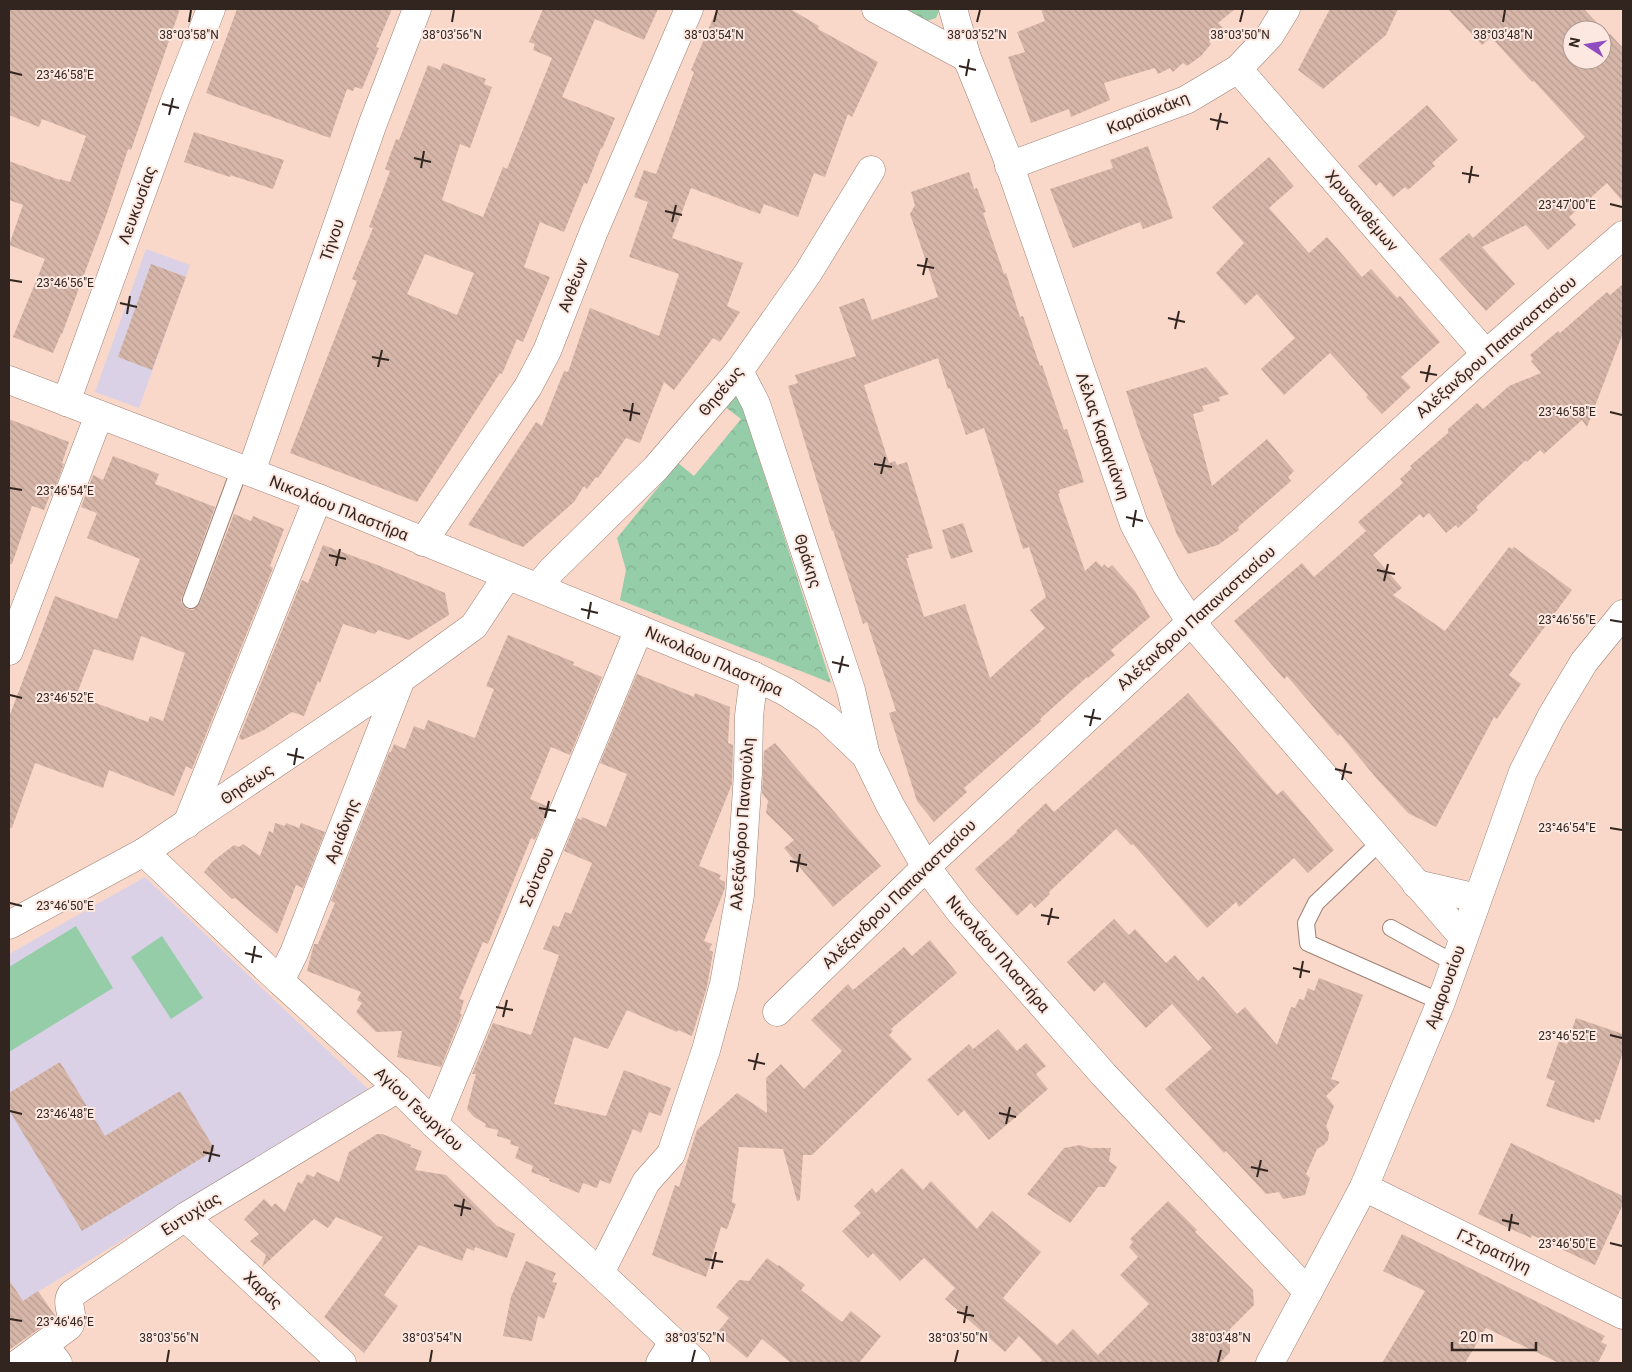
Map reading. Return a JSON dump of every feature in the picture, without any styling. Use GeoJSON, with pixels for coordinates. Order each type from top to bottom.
{"type":"FeatureCollection","features":[{"type":"Feature","properties":{"kind":"street","name":"Λευκωσίας"},"geometry":{"type":"LineString","coordinates":[[66,402],[174,103],[211,9]]}},
{"type":"Feature","properties":{"kind":"street","name":"Τήνου"},"geometry":{"type":"LineString","coordinates":[[245,470],[417,9]]}},
{"type":"Feature","properties":{"kind":"street","name":"Ανθέων"},"geometry":{"type":"LineString","coordinates":[[423,542],[528,387],[547,351],[594,231],[688,9]]}},
{"type":"Feature","properties":{"kind":"street"},"geometry":{"type":"LineString","coordinates":[[876,9],[967,58]]}},
{"type":"Feature","properties":{"kind":"street","name":"Λέλας Καραγιάννη"},"geometry":{"type":"LineString","coordinates":[[952,9],[967,58],[1009,166],[1134,524],[1167,586],[1191,622],[1463,937]]}},
{"type":"Feature","properties":{"kind":"street","name":"Καραϊσκάκη"},"geometry":{"type":"LineString","coordinates":[[1009,166],[1186,100],[1238,69],[1270,35],[1286,9]]}},
{"type":"Feature","properties":{"kind":"street","name":"Χρυσανθέμων"},"geometry":{"type":"LineString","coordinates":[[1238,69],[1486,354]]}},
{"type":"Feature","properties":{"kind":"street","name":"Θησέως"},"geometry":{"type":"LineString","coordinates":[[538,587],[552,570],[656,468],[739,371],[808,273],[871,170]]}},
{"type":"Feature","properties":{"kind":"street","name":"Αλέξανδρου Παπαναστασίου"},"geometry":{"type":"LineString","coordinates":[[778,1012],[926,867],[1191,622],[1486,354],[1623,235]]}},
{"type":"Feature","properties":{"kind":"street","name":"Θράκης"},"geometry":{"type":"LineString","coordinates":[[739,371],[756,404],[851,690],[866,756]]}},
{"type":"Feature","properties":{"kind":"street","name":"Νικολάου Πλαστήρα"},"geometry":{"type":"LineString","coordinates":[[9,380],[318,498],[754,676],[786,692],[826,718],[866,756],[890,805],[926,867],[961,913],[1104,1075],[1308,1292]]}},
{"type":"Feature","properties":{"kind":"street"},"geometry":{"type":"LineString","coordinates":[[9,651],[99,415]]}},
{"type":"Feature","properties":{"kind":"street"},"geometry":{"type":"LineString","coordinates":[[187,824],[318,498]]}},
{"type":"Feature","properties":{"kind":"street","name":"Θησέως"},"geometry":{"type":"LineString","coordinates":[[9,925],[144,852],[401,679],[474,626],[507,576]]}},
{"type":"Feature","properties":{"kind":"street","name":"Αμαρουσίου"},"geometry":{"type":"LineString","coordinates":[[1270,1363],[1364,1187],[1440,1002],[1523,772],[1551,718],[1584,662],[1623,614]]}},
{"type":"Feature","properties":{"kind":"street","name":"Σούτσου"},"geometry":{"type":"LineString","coordinates":[[434,1124],[639,629]]}},
{"type":"Feature","properties":{"kind":"street","name":"Αλεξάνδρου Παναγούλη"},"geometry":{"type":"LineString","coordinates":[[600,1274],[646,1182],[671,1154],[706,1050],[724,984],[740,895],[748,774],[749,716],[754,676]]}},
{"type":"Feature","properties":{"kind":"street","name":"Αριάδνης"},"geometry":{"type":"LineString","coordinates":[[280,981],[294,953],[401,679]]}},
{"type":"Feature","properties":{"kind":"street","name":"Αγίου Γεωργίου"},"geometry":{"type":"LineString","coordinates":[[144,852],[280,981],[398,1088],[434,1124],[600,1274],[666,1352],[696,1363]]}},
{"type":"Feature","properties":{"kind":"street"},"geometry":{"type":"LineString","coordinates":[[1416,884],[1477,898]]}},
{"type":"Feature","properties":{"kind":"street","name":"Ευτυχίας"},"geometry":{"type":"LineString","coordinates":[[19,1363],[51,1354],[72,1322],[68,1302],[72,1294],[185,1217],[398,1088]]}},
{"type":"Feature","properties":{"kind":"street","name":"Γ.Στρατήγη"},"geometry":{"type":"LineString","coordinates":[[1364,1187],[1623,1315]]}},
{"type":"Feature","properties":{"kind":"street","name":"Χαράς"},"geometry":{"type":"LineString","coordinates":[[185,1217],[342,1363]]}},
{"type":"Feature","properties":{"kind":"lane"},"geometry":{"type":"LineString","coordinates":[[190,600],[245,470]]}},
{"type":"Feature","properties":{"kind":"lane"},"geometry":{"type":"LineString","coordinates":[[1380,841],[1316,903],[1306,923],[1308,943],[1440,1002]]}},
{"type":"Feature","properties":{"kind":"lane"},"geometry":{"type":"LineString","coordinates":[[1391,928],[1454,964]]}},
{"type":"Feature","properties":{"kind":"shaded area"},"geometry":{"type":"Polygon","coordinates":[[[146,249],[190,265],[139,408],[95,392],[146,249]]]}},
{"type":"Feature","properties":{"kind":"shaded area"},"geometry":{"type":"Polygon","coordinates":[[[145,877],[368,1089],[23,1301],[9,1280],[9,954],[145,877]]]}},
{"type":"Feature","properties":{"kind":"green space"},"geometry":{"type":"Polygon","coordinates":[[[905,9],[940,9],[936,18],[927,21],[905,9]]]}},
{"type":"Feature","properties":{"kind":"green space"},"geometry":{"type":"Polygon","coordinates":[[[734,394],[740,399],[831,683],[620,600],[626,570],[617,538],[678,463],[694,476],[741,419],[724,406],[734,394]]]}},
{"type":"Feature","properties":{"kind":"green space"},"geometry":{"type":"Polygon","coordinates":[[[76,926],[113,988],[9,1052],[9,967],[76,926]]]}},
{"type":"Feature","properties":{"kind":"green space"},"geometry":{"type":"Polygon","coordinates":[[[162,936],[203,998],[171,1019],[131,957],[162,936]]]}},
{"type":"Feature","properties":{"kind":"building"},"geometry":{"type":"Polygon","coordinates":[[[9,9],[180,9],[131,150],[128,149],[107,213],[62,334],[53,353],[13,337],[45,259],[9,245],[23,205],[9,200],[9,161],[70,182],[86,136],[42,119],[39,127],[9,115],[9,9]]]}},
{"type":"Feature","properties":{"kind":"building"},"geometry":{"type":"Polygon","coordinates":[[[237,9],[392,9],[376,47],[379,48],[362,89],[355,87],[353,91],[347,89],[330,138],[206,93],[237,9]]]}},
{"type":"Feature","properties":{"kind":"building"},"geometry":{"type":"Polygon","coordinates":[[[543,9],[658,9],[644,40],[595,19],[562,97],[615,118],[587,184],[584,183],[564,232],[540,222],[524,267],[550,277],[523,342],[517,339],[502,374],[500,373],[417,502],[290,453],[357,281],[352,279],[373,228],[369,227],[390,171],[385,169],[396,139],[399,140],[428,65],[440,70],[443,63],[486,79],[484,84],[492,87],[470,148],[460,144],[442,200],[483,217],[503,167],[507,169],[552,58],[533,50],[535,44],[529,42],[543,9]],[[425,254],[407,294],[457,315],[474,273],[425,254]]]}},
{"type":"Feature","properties":{"kind":"building"},"geometry":{"type":"Polygon","coordinates":[[[717,9],[790,9],[819,26],[818,29],[878,62],[852,117],[848,114],[825,177],[814,173],[798,217],[764,204],[760,214],[691,188],[672,238],[743,263],[727,306],[740,312],[720,342],[713,338],[674,390],[664,382],[640,443],[626,438],[598,478],[596,477],[587,489],[584,486],[574,502],[523,547],[468,525],[536,422],[542,426],[564,371],[568,372],[590,308],[659,336],[679,274],[629,257],[648,202],[634,197],[644,170],[656,174],[694,72],[691,70],[717,9]]]}},
{"type":"Feature","properties":{"kind":"building"},"geometry":{"type":"Polygon","coordinates":[[[1041,9],[1235,9],[1218,23],[1223,28],[1209,41],[1211,44],[1201,56],[1187,66],[1183,63],[1173,72],[1170,68],[1158,74],[1155,68],[1104,83],[1110,100],[1071,117],[1069,109],[1031,123],[1008,57],[1025,52],[1017,32],[1045,21],[1041,9]]]}},
{"type":"Feature","properties":{"kind":"building"},"geometry":{"type":"Polygon","coordinates":[[[1330,9],[1398,9],[1386,35],[1323,89],[1298,70],[1330,9]]]}},
{"type":"Feature","properties":{"kind":"building"},"geometry":{"type":"Polygon","coordinates":[[[1448,9],[1584,9],[1594,20],[1562,20],[1562,70],[1612,70],[1612,36],[1623,48],[1623,202],[1607,183],[1569,217],[1576,225],[1548,250],[1526,225],[1482,247],[1515,284],[1486,311],[1439,259],[1469,233],[1473,238],[1585,137],[1491,37],[1482,45],[1448,9]]]}},
{"type":"Feature","properties":{"kind":"building"},"geometry":{"type":"Polygon","coordinates":[[[1427,105],[1458,140],[1432,163],[1435,166],[1408,190],[1405,187],[1393,197],[1380,182],[1376,186],[1358,166],[1427,105]]]}},
{"type":"Feature","properties":{"kind":"building"},"geometry":{"type":"Polygon","coordinates":[[[194,132],[284,160],[273,189],[184,162],[194,132]]]}},
{"type":"Feature","properties":{"kind":"building"},"geometry":{"type":"Polygon","coordinates":[[[1148,146],[1173,218],[1143,229],[1140,222],[1073,248],[1050,189],[1113,168],[1110,160],[1148,146]]]}},
{"type":"Feature","properties":{"kind":"building"},"geometry":{"type":"Polygon","coordinates":[[[1269,157],[1294,186],[1269,208],[1309,253],[1327,237],[1362,277],[1371,269],[1397,298],[1400,296],[1440,342],[1401,377],[1411,387],[1382,414],[1366,397],[1368,395],[1330,353],[1284,395],[1261,369],[1295,338],[1257,294],[1245,305],[1216,273],[1244,243],[1212,207],[1269,157]]]}},
{"type":"Feature","properties":{"kind":"building"},"geometry":{"type":"Polygon","coordinates":[[[969,172],[974,189],[977,188],[986,212],[983,213],[1004,274],[1006,273],[1020,317],[1023,316],[1040,366],[1042,365],[1064,430],[1067,429],[1084,482],[1059,490],[1060,493],[1058,494],[1085,571],[1096,561],[1102,567],[1104,564],[1108,568],[1112,565],[1135,591],[1150,617],[1111,650],[1115,655],[1087,677],[1040,719],[1041,721],[964,788],[967,792],[934,822],[917,801],[889,713],[896,711],[867,622],[863,624],[832,531],[788,386],[798,383],[795,375],[856,356],[839,307],[864,298],[872,320],[938,297],[910,214],[915,205],[911,192],[969,172]],[[938,358],[864,385],[889,463],[895,461],[897,465],[907,462],[933,548],[908,555],[909,558],[906,558],[924,617],[965,604],[990,678],[1045,628],[1030,610],[1046,597],[1029,547],[1023,549],[984,428],[966,435],[950,388],[948,389],[938,358]]]}},
{"type":"Feature","properties":{"kind":"building"},"geometry":{"type":"Polygon","coordinates":[[[151,264],[186,277],[152,370],[118,357],[151,264]]]}},
{"type":"Feature","properties":{"kind":"building"},"geometry":{"type":"Polygon","coordinates":[[[1623,284],[1623,333],[1587,427],[1582,420],[1544,454],[1540,450],[1527,462],[1526,460],[1476,507],[1478,510],[1458,528],[1456,525],[1446,533],[1429,513],[1423,518],[1420,514],[1373,555],[1402,588],[1393,595],[1445,631],[1509,547],[1512,549],[1514,547],[1572,590],[1509,675],[1521,684],[1497,719],[1494,717],[1436,827],[1408,813],[1340,734],[1338,736],[1287,676],[1284,679],[1234,621],[1302,563],[1314,577],[1366,531],[1358,522],[1403,483],[1400,479],[1412,468],[1410,466],[1448,433],[1448,429],[1477,403],[1483,409],[1509,386],[1541,373],[1531,361],[1533,359],[1530,355],[1558,331],[1560,333],[1607,292],[1610,295],[1623,284]]]}},
{"type":"Feature","properties":{"kind":"building"},"geometry":{"type":"Polygon","coordinates":[[[1206,367],[1229,394],[1219,397],[1220,401],[1202,406],[1204,411],[1193,414],[1212,486],[1267,439],[1294,471],[1288,477],[1291,481],[1238,527],[1239,530],[1218,545],[1188,554],[1177,535],[1126,391],[1206,367]]]}},
{"type":"Feature","properties":{"kind":"building"},"geometry":{"type":"Polygon","coordinates":[[[9,419],[69,442],[62,463],[64,464],[52,496],[50,495],[44,510],[32,506],[12,564],[9,564],[9,419]]]}},
{"type":"Feature","properties":{"kind":"building"},"geometry":{"type":"Polygon","coordinates":[[[113,456],[159,474],[155,484],[215,507],[182,597],[181,602],[187,609],[193,610],[200,603],[234,514],[251,521],[253,516],[284,529],[270,566],[273,568],[192,769],[186,766],[174,796],[109,770],[103,788],[35,763],[12,828],[9,827],[9,717],[55,596],[117,619],[140,559],[87,538],[97,513],[81,507],[93,475],[103,480],[113,456]],[[141,636],[133,661],[94,649],[78,691],[81,692],[79,697],[148,722],[150,716],[163,721],[185,653],[141,636]]]}},
{"type":"Feature","properties":{"kind":"building"},"geometry":{"type":"Polygon","coordinates":[[[963,523],[973,552],[951,559],[942,530],[963,523]]]}},
{"type":"Feature","properties":{"kind":"building"},"geometry":{"type":"Polygon","coordinates":[[[323,545],[445,593],[449,615],[409,640],[378,630],[375,634],[343,624],[320,683],[318,681],[304,716],[292,712],[264,730],[242,740],[239,738],[302,580],[308,583],[323,545]]]}},
{"type":"Feature","properties":{"kind":"building"},"geometry":{"type":"Polygon","coordinates":[[[508,635],[574,662],[573,665],[602,677],[570,755],[551,747],[530,799],[549,807],[535,840],[531,838],[488,944],[483,942],[459,999],[464,1000],[460,1014],[462,1014],[441,1067],[397,1057],[402,1031],[376,1032],[356,1012],[362,1003],[357,1000],[361,992],[307,971],[314,944],[318,944],[335,903],[331,901],[389,752],[391,752],[394,744],[405,749],[414,726],[424,730],[428,720],[475,738],[494,689],[486,686],[508,635]]]}},
{"type":"Feature","properties":{"kind":"building"},"geometry":{"type":"Polygon","coordinates":[[[637,674],[694,697],[695,693],[730,707],[728,743],[733,745],[732,784],[699,866],[721,875],[719,879],[725,882],[725,888],[704,941],[712,944],[709,950],[713,952],[707,987],[692,1036],[678,1030],[677,1032],[627,1010],[608,1049],[574,1037],[554,1104],[606,1116],[624,1070],[671,1088],[661,1116],[649,1112],[641,1133],[633,1129],[610,1184],[600,1180],[597,1188],[583,1183],[579,1193],[531,1172],[533,1166],[515,1158],[519,1147],[510,1144],[511,1140],[497,1136],[498,1130],[485,1127],[486,1124],[474,1117],[467,1109],[476,1074],[472,1074],[493,1023],[531,1035],[559,955],[543,949],[553,925],[559,927],[565,912],[571,914],[592,863],[564,851],[577,818],[581,820],[582,817],[606,827],[627,774],[600,763],[637,674]]]}},
{"type":"Feature","properties":{"kind":"building"},"geometry":{"type":"Polygon","coordinates":[[[1188,693],[1277,795],[1283,790],[1334,850],[1308,873],[1294,858],[1239,907],[1236,902],[1207,928],[1133,844],[1131,845],[1116,829],[1049,892],[1050,894],[1035,908],[1031,903],[1017,916],[975,869],[1046,803],[1054,812],[1188,693]]]}},
{"type":"Feature","properties":{"kind":"building"},"geometry":{"type":"Polygon","coordinates":[[[775,743],[881,866],[833,907],[784,848],[794,840],[766,813],[768,801],[762,793],[764,751],[775,743]]]}},
{"type":"Feature","properties":{"kind":"building"},"geometry":{"type":"Polygon","coordinates":[[[275,823],[285,826],[286,823],[299,828],[301,823],[325,832],[303,888],[296,885],[277,934],[235,898],[232,899],[204,872],[212,862],[234,845],[239,847],[243,844],[260,856],[269,831],[273,833],[275,823]]]}},
{"type":"Feature","properties":{"kind":"building"},"geometry":{"type":"Polygon","coordinates":[[[1114,919],[1129,935],[1135,929],[1166,963],[1175,955],[1198,981],[1203,976],[1237,1014],[1245,1007],[1277,1045],[1291,1007],[1295,1008],[1299,999],[1304,1000],[1308,988],[1314,991],[1319,978],[1363,995],[1331,1079],[1340,1082],[1326,1096],[1334,1106],[1326,1126],[1329,1133],[1328,1140],[1317,1149],[1306,1174],[1310,1178],[1305,1195],[1283,1199],[1279,1192],[1266,1194],[1226,1151],[1224,1153],[1165,1089],[1212,1048],[1172,1004],[1146,1028],[1104,982],[1094,992],[1067,962],[1114,919]]]}},
{"type":"Feature","properties":{"kind":"building"},"geometry":{"type":"Polygon","coordinates":[[[930,940],[957,973],[891,1029],[893,1031],[889,1035],[912,1059],[812,1155],[803,1155],[800,1200],[797,1201],[783,1149],[739,1147],[732,1202],[736,1204],[727,1229],[721,1227],[706,1277],[652,1255],[675,1185],[679,1187],[697,1130],[737,1093],[767,1113],[766,1078],[781,1064],[804,1089],[842,1051],[811,1020],[848,984],[853,990],[904,947],[912,956],[930,940]]]}},
{"type":"Feature","properties":{"kind":"building"},"geometry":{"type":"Polygon","coordinates":[[[1576,1018],[1623,1034],[1623,1052],[1600,1120],[1595,1119],[1594,1123],[1546,1106],[1555,1081],[1546,1078],[1559,1041],[1567,1044],[1576,1018]]]}},
{"type":"Feature","properties":{"kind":"building"},"geometry":{"type":"Polygon","coordinates":[[[998,1029],[1017,1051],[1026,1043],[1046,1066],[1036,1074],[1048,1089],[989,1140],[964,1110],[958,1116],[927,1080],[969,1044],[973,1049],[998,1029]]]}},
{"type":"Feature","properties":{"kind":"building"},"geometry":{"type":"Polygon","coordinates":[[[60,1062],[105,1136],[180,1091],[215,1150],[82,1231],[9,1110],[9,1093],[60,1062]]]}},
{"type":"Feature","properties":{"kind":"building"},"geometry":{"type":"Polygon","coordinates":[[[377,1134],[382,1134],[422,1151],[415,1170],[446,1175],[497,1226],[515,1234],[507,1258],[475,1247],[474,1251],[467,1248],[462,1261],[419,1245],[384,1295],[398,1306],[364,1353],[324,1317],[383,1237],[336,1217],[328,1228],[314,1219],[262,1267],[266,1255],[250,1241],[259,1234],[244,1219],[264,1199],[272,1207],[275,1203],[285,1212],[298,1182],[302,1184],[307,1174],[314,1177],[317,1172],[339,1182],[349,1152],[377,1134]]]}},
{"type":"Feature","properties":{"kind":"building"},"geometry":{"type":"Polygon","coordinates":[[[1511,1143],[1623,1196],[1623,1204],[1595,1265],[1532,1235],[1531,1238],[1478,1214],[1511,1143]]]}},
{"type":"Feature","properties":{"kind":"building"},"geometry":{"type":"Polygon","coordinates":[[[1080,1145],[1089,1148],[1111,1148],[1109,1161],[1117,1167],[1105,1187],[1098,1187],[1070,1223],[1027,1194],[1064,1148],[1080,1145]]]}},
{"type":"Feature","properties":{"kind":"building"},"geometry":{"type":"Polygon","coordinates":[[[902,1168],[923,1190],[931,1181],[977,1229],[992,1211],[1041,1252],[1003,1298],[1057,1345],[1073,1329],[1098,1355],[1149,1304],[1120,1275],[1138,1257],[1129,1247],[1133,1242],[1130,1239],[1168,1201],[1197,1230],[1195,1232],[1253,1290],[1254,1305],[1230,1329],[1230,1352],[1220,1363],[1039,1363],[1042,1360],[1019,1336],[1005,1352],[945,1299],[955,1288],[924,1258],[900,1281],[873,1253],[868,1258],[842,1231],[861,1213],[854,1206],[872,1188],[876,1193],[902,1168]]]}},
{"type":"Feature","properties":{"kind":"building"},"geometry":{"type":"Polygon","coordinates":[[[1402,1234],[1605,1336],[1601,1342],[1607,1345],[1598,1363],[1559,1363],[1486,1328],[1465,1363],[1382,1363],[1425,1291],[1383,1271],[1402,1234]]]}},
{"type":"Feature","properties":{"kind":"building"},"geometry":{"type":"Polygon","coordinates":[[[767,1258],[805,1285],[801,1290],[842,1322],[851,1311],[881,1336],[859,1363],[791,1363],[762,1339],[747,1358],[717,1333],[729,1318],[716,1307],[739,1280],[749,1281],[767,1258]]]}},
{"type":"Feature","properties":{"kind":"building"},"geometry":{"type":"Polygon","coordinates":[[[526,1261],[556,1273],[552,1282],[557,1283],[544,1319],[538,1316],[532,1341],[503,1336],[511,1297],[526,1261]]]}},
{"type":"Feature","properties":{"kind":"building"},"geometry":{"type":"Polygon","coordinates":[[[9,1280],[23,1301],[38,1291],[56,1317],[9,1350],[9,1280]]]}}]}
